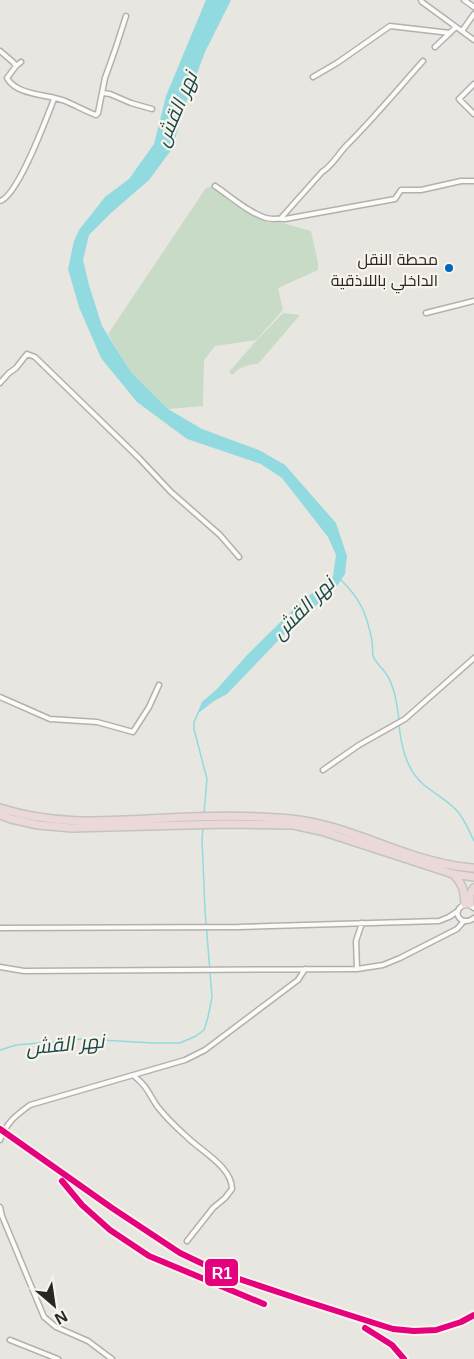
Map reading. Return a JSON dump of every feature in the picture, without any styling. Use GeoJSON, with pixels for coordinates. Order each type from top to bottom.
{"type":"FeatureCollection","features":[{"type":"Feature","properties":{"kind":"highway"},"geometry":{"type":"LineString","coordinates":[[0,808],[23,816],[57,820],[168,822]]}},
{"type":"Feature","properties":{"kind":"highway"},"geometry":{"type":"LineString","coordinates":[[0,815],[38,825],[72,828],[168,822],[291,819],[332,827],[452,866],[474,867]]}},
{"type":"Feature","properties":{"kind":"highway"},"geometry":{"type":"LineString","coordinates":[[228,820],[293,825],[321,831],[453,874],[474,877]]}},
{"type":"Feature","properties":{"kind":"highway"},"geometry":{"type":"LineString","coordinates":[[453,874],[461,883],[470,905]]}},
{"type":"Feature","properties":{"kind":"highway"},"geometry":{"type":"LineString","coordinates":[[470,905],[470,894],[474,888]]}},
{"type":"Feature","properties":{"kind":"street"},"geometry":{"type":"LineString","coordinates":[[421,0],[474,40]]}},
{"type":"Feature","properties":{"kind":"street"},"geometry":{"type":"LineString","coordinates":[[464,0],[474,7]]}},
{"type":"Feature","properties":{"kind":"street"},"geometry":{"type":"LineString","coordinates":[[462,31],[474,14]]}},
{"type":"Feature","properties":{"kind":"street"},"geometry":{"type":"LineString","coordinates":[[21,62],[7,78],[8,81],[23,91],[61,99],[96,115],[99,113],[105,78],[126,16]]}},
{"type":"Feature","properties":{"kind":"street"},"geometry":{"type":"LineString","coordinates":[[313,77],[390,26],[450,33]]}},
{"type":"Feature","properties":{"kind":"street"},"geometry":{"type":"LineString","coordinates":[[435,47],[456,27]]}},
{"type":"Feature","properties":{"kind":"street"},"geometry":{"type":"LineString","coordinates":[[0,51],[16,66]]}},
{"type":"Feature","properties":{"kind":"street"},"geometry":{"type":"LineString","coordinates":[[280,218],[329,167],[423,61]]}},
{"type":"Feature","properties":{"kind":"street"},"geometry":{"type":"LineString","coordinates":[[474,84],[459,99],[474,114]]}},
{"type":"Feature","properties":{"kind":"street"},"geometry":{"type":"LineString","coordinates":[[103,93],[152,110]]}},
{"type":"Feature","properties":{"kind":"street"},"geometry":{"type":"LineString","coordinates":[[0,201],[5,199],[30,158],[54,99]]}},
{"type":"Feature","properties":{"kind":"street"},"geometry":{"type":"LineString","coordinates":[[215,186],[254,213],[268,219],[285,219],[395,199],[401,190],[421,190],[461,181],[474,181]]}},
{"type":"Feature","properties":{"kind":"street"},"geometry":{"type":"LineString","coordinates":[[426,313],[474,301]]}},
{"type":"Feature","properties":{"kind":"street"},"geometry":{"type":"LineString","coordinates":[[0,383],[27,354],[35,357],[239,557]]}},
{"type":"Feature","properties":{"kind":"street"},"geometry":{"type":"LineString","coordinates":[[323,770],[359,745],[405,719],[474,658]]}},
{"type":"Feature","properties":{"kind":"street"},"geometry":{"type":"LineString","coordinates":[[0,697],[50,719],[97,722],[133,732],[149,707],[159,685]]}},
{"type":"Feature","properties":{"kind":"street"},"geometry":{"type":"LineString","coordinates":[[0,928],[214,927],[439,921],[458,911],[460,906],[470,905]]}},
{"type":"Feature","properties":{"kind":"street"},"geometry":{"type":"LineString","coordinates":[[458,911],[460,918],[464,921]]}},
{"type":"Feature","properties":{"kind":"street"},"geometry":{"type":"LineString","coordinates":[[0,967],[24,971],[357,969],[400,958],[457,929],[464,921],[474,918]]}},
{"type":"Feature","properties":{"kind":"street"},"geometry":{"type":"LineString","coordinates":[[357,969],[356,941],[362,923]]}},
{"type":"Feature","properties":{"kind":"street"},"geometry":{"type":"LineString","coordinates":[[0,1140],[10,1120],[30,1105],[185,1060],[205,1050],[298,980],[305,969]]}},
{"type":"Feature","properties":{"kind":"street"},"geometry":{"type":"LineString","coordinates":[[134,1076],[148,1089],[158,1107],[188,1138],[209,1154],[232,1182],[232,1189],[213,1208],[187,1241]]}},
{"type":"Feature","properties":{"kind":"street"},"geometry":{"type":"LineString","coordinates":[[0,1207],[44,1317],[56,1327],[88,1341],[111,1359]]}},
{"type":"Feature","properties":{"kind":"street"},"geometry":{"type":"LineString","coordinates":[[10,1340],[58,1359]]}},
{"type":"Feature","properties":{"kind":"green space"},"geometry":{"type":"Polygon","coordinates":[[[212,186],[264,221],[279,222],[311,231],[318,270],[278,288],[283,310],[256,340],[215,346],[204,360],[203,406],[168,409],[131,372],[108,334],[206,188],[212,186]]]}},
{"type":"Feature","properties":{"kind":"green space"},"geometry":{"type":"Polygon","coordinates":[[[283,313],[300,315],[258,364],[237,370],[233,375],[229,372],[256,341],[283,313]]]}},
{"type":"Feature","properties":{"kind":"water"},"geometry":{"type":"Polygon","coordinates":[[[206,0],[231,0],[205,52],[172,149],[149,180],[89,235],[83,260],[89,285],[102,326],[131,372],[168,409],[202,429],[259,450],[285,465],[336,523],[347,556],[345,574],[337,586],[298,620],[227,694],[197,714],[202,702],[217,689],[248,654],[302,601],[333,577],[336,555],[328,537],[282,478],[261,464],[187,439],[137,402],[101,358],[79,307],[68,269],[74,241],[79,230],[105,197],[129,179],[154,144],[166,96],[206,0]]]}},
{"type":"Feature","properties":{"kind":"waterway"},"geometry":{"type":"LineString","coordinates":[[340,579],[358,600],[365,615],[372,641],[373,656],[392,685],[399,720]]}},
{"type":"Feature","properties":{"kind":"waterway","name":"نهر القش"},"geometry":{"type":"LineString","coordinates":[[198,713],[194,729],[207,779],[204,813]]}},
{"type":"Feature","properties":{"kind":"waterway"},"geometry":{"type":"LineString","coordinates":[[399,725],[403,750],[413,773],[424,785],[458,812],[474,841]]}},
{"type":"Feature","properties":{"kind":"waterway","name":"نهر القش"},"geometry":{"type":"LineString","coordinates":[[0,1050],[16,1045],[83,1039],[180,1043],[204,1030],[212,997],[205,910],[203,827]]}},
{"type":"Feature","properties":{"kind":"transit line","name":"R1"},"geometry":{"type":"LineString","coordinates":[[0,1129],[180,1253],[224,1274],[393,1329],[436,1330],[474,1315]]}},
{"type":"Feature","properties":{"kind":"transit line","name":"R1"},"geometry":{"type":"LineString","coordinates":[[62,1181],[82,1205],[110,1230],[149,1256],[264,1304]]}},
{"type":"Feature","properties":{"kind":"transit line","name":"R1"},"geometry":{"type":"LineString","coordinates":[[365,1328],[392,1345],[404,1359]]}},
{"type":"Feature","properties":{"kind":"place","name":"محطة النقل الداخلي باللاذقية"},"geometry":{"type":"Point","coordinates":[449,268]}}]}
